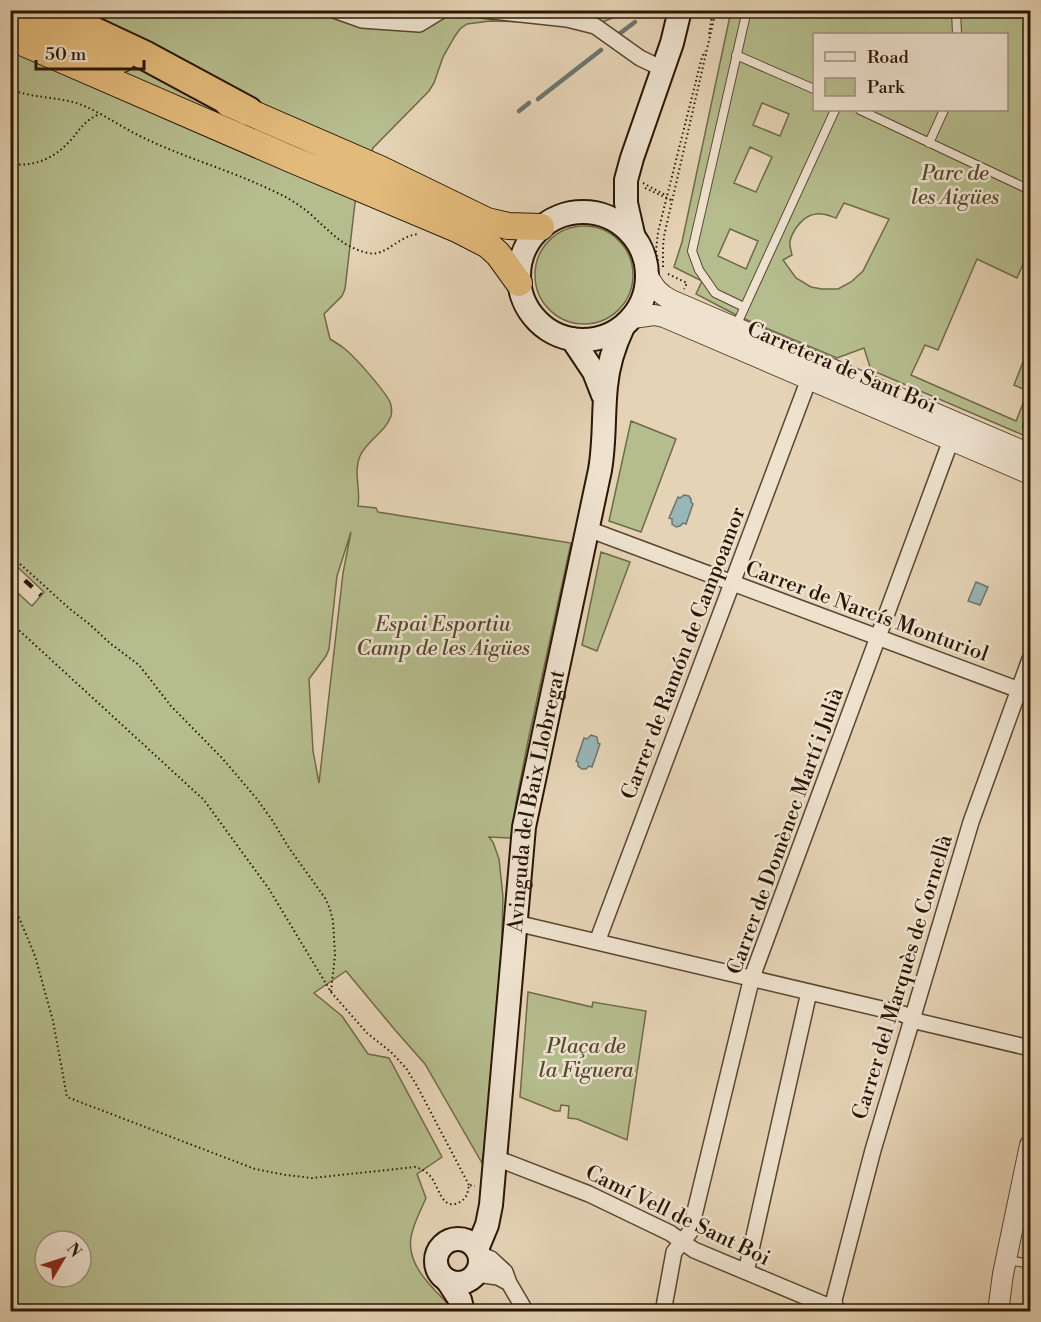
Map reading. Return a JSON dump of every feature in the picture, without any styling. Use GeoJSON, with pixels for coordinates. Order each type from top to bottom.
{"type":"FeatureCollection","features":[{"type":"Feature","properties":{"kind":"highway"},"geometry":{"type":"LineString","coordinates":[[12,10],[53,30],[380,169],[487,220],[508,226],[541,227]]}},
{"type":"Feature","properties":{"kind":"highway"},"geometry":{"type":"LineString","coordinates":[[48,10],[146,56],[248,111]]}},
{"type":"Feature","properties":{"kind":"highway"},"geometry":{"type":"LineString","coordinates":[[10,37],[457,229],[488,245],[498,254],[519,283]]}},
{"type":"Feature","properties":{"kind":"main road"},"geometry":{"type":"LineString","coordinates":[[633,234],[613,219],[590,212],[574,212],[560,216],[541,227],[524,249],[519,269],[519,283],[523,299],[536,320],[556,334],[572,339],[603,338],[628,322],[644,298],[653,268],[633,234],[626,203],[632,181],[632,158],[672,43],[680,10]]}},
{"type":"Feature","properties":{"kind":"main road"},"geometry":{"type":"LineString","coordinates":[[590,212],[632,181]]}},
{"type":"Feature","properties":{"kind":"main road","name":"Avinguda del Baix Llobregat"},"geometry":{"type":"LineString","coordinates":[[473,1311],[471,1301],[476,1264],[492,1197],[524,827],[603,456],[608,370],[616,343],[628,322]]}},
{"type":"Feature","properties":{"kind":"main road","name":"Avinguda del Baix Llobregat"},"geometry":{"type":"LineString","coordinates":[[572,339],[594,372],[605,402]]}},
{"type":"Feature","properties":{"kind":"main road"},"geometry":{"type":"LineString","coordinates":[[463,1311],[460,1300],[438,1270],[436,1256],[443,1244],[476,1222],[492,1197]]}},
{"type":"Feature","properties":{"kind":"main road"},"geometry":{"type":"LineString","coordinates":[[447,1280],[461,1283],[476,1264],[467,1240],[455,1238]]}},
{"type":"Feature","properties":{"kind":"street"},"geometry":{"type":"LineString","coordinates":[[328,14],[362,20],[419,24],[446,14]]}},
{"type":"Feature","properties":{"kind":"street"},"geometry":{"type":"LineString","coordinates":[[481,14],[567,19],[595,26],[640,58],[663,69]]}},
{"type":"Feature","properties":{"kind":"street","name":"Carretera de Sant Boi"},"geometry":{"type":"LineString","coordinates":[[653,268],[656,291],[661,295],[1030,454]]}},
{"type":"Feature","properties":{"kind":"street","name":"Carretera de Sant Boi"},"geometry":{"type":"LineString","coordinates":[[628,322],[654,315],[664,317],[1030,474]]}},
{"type":"Feature","properties":{"kind":"street","name":"Carrer de Ramón de Campoamor"},"geometry":{"type":"LineString","coordinates":[[597,942],[808,379]]}},
{"type":"Feature","properties":{"kind":"street","name":"Carrer de Domènec Martí i Julià"},"geometry":{"type":"LineString","coordinates":[[663,1311],[674,1252],[690,1232],[753,979],[951,440]]}},
{"type":"Feature","properties":{"kind":"street","name":"Carrer de Narcís Monturiol"},"geometry":{"type":"LineString","coordinates":[[588,529],[1025,692]]}},
{"type":"Feature","properties":{"kind":"street","name":"Carrer del Marquès de Cornellà"},"geometry":{"type":"LineString","coordinates":[[838,1311],[834,1300],[873,1150],[911,1018],[971,822],[1025,692],[1030,659]]}},
{"type":"Feature","properties":{"kind":"street"},"geometry":{"type":"LineString","coordinates":[[516,923],[903,1014],[920,1022],[1030,1048]]}},
{"type":"Feature","properties":{"kind":"street"},"geometry":{"type":"LineString","coordinates":[[746,1272],[809,992]]}},
{"type":"Feature","properties":{"kind":"street"},"geometry":{"type":"LineString","coordinates":[[998,1311],[1006,1259],[1030,1151]]}},
{"type":"Feature","properties":{"kind":"street","name":"Camí Vell de Sant Boi"},"geometry":{"type":"LineString","coordinates":[[495,1158],[589,1194],[670,1233],[694,1250],[838,1311]]}},
{"type":"Feature","properties":{"kind":"street"},"geometry":{"type":"LineString","coordinates":[[476,1264],[508,1283],[526,1311]]}},
{"type":"Feature","properties":{"kind":"lane"},"geometry":{"type":"LineString","coordinates":[[744,307],[715,293],[699,270],[692,251],[747,10]]}},
{"type":"Feature","properties":{"kind":"lane"},"geometry":{"type":"LineString","coordinates":[[956,10],[957,33]]}},
{"type":"Feature","properties":{"kind":"lane"},"geometry":{"type":"LineString","coordinates":[[736,55],[813,89]]}},
{"type":"Feature","properties":{"kind":"lane"},"geometry":{"type":"LineString","coordinates":[[736,328],[835,111]]}},
{"type":"Feature","properties":{"kind":"lane"},"geometry":{"type":"LineString","coordinates":[[862,111],[1030,190]]}},
{"type":"Feature","properties":{"kind":"lane"},"geometry":{"type":"LineString","coordinates":[[929,143],[944,111]]}},
{"type":"Feature","properties":{"kind":"lane"},"geometry":{"type":"LineString","coordinates":[[1030,418],[1027,426],[1030,428]]}},
{"type":"Feature","properties":{"kind":"lane"},"geometry":{"type":"LineString","coordinates":[[1006,1259],[1030,1264]]}},
{"type":"Feature","properties":{"kind":"path"},"geometry":{"type":"LineString","coordinates":[[295,10],[328,14]]}},
{"type":"Feature","properties":{"kind":"path"},"geometry":{"type":"LineString","coordinates":[[682,295],[687,283],[666,273],[663,265],[664,236],[714,10]]}},
{"type":"Feature","properties":{"kind":"path"},"geometry":{"type":"LineString","coordinates":[[446,14],[458,16],[481,14]]}},
{"type":"Feature","properties":{"kind":"path"},"geometry":{"type":"LineString","coordinates":[[653,268],[667,197],[707,45]]}},
{"type":"Feature","properties":{"kind":"path"},"geometry":{"type":"LineString","coordinates":[[10,89],[33,96],[66,100],[82,105],[144,139],[271,189],[299,205],[338,240],[370,254],[377,254],[408,236],[424,234]]}},
{"type":"Feature","properties":{"kind":"path"},"geometry":{"type":"LineString","coordinates":[[10,164],[40,162],[49,158],[70,141],[88,120],[100,114]]}},
{"type":"Feature","properties":{"kind":"path"},"geometry":{"type":"LineString","coordinates":[[632,181],[673,201]]}},
{"type":"Feature","properties":{"kind":"path"},"geometry":{"type":"LineString","coordinates":[[10,555],[111,644],[140,664],[171,706],[222,758],[267,813],[325,898],[330,909],[334,929],[335,955],[331,992]]}},
{"type":"Feature","properties":{"kind":"path"},"geometry":{"type":"LineString","coordinates":[[10,621],[204,800],[269,889],[331,992],[367,1033],[391,1052],[406,1068],[469,1185],[492,1197]]}},
{"type":"Feature","properties":{"kind":"path"},"geometry":{"type":"LineString","coordinates":[[10,896],[35,956],[53,1021],[67,1097],[255,1169],[312,1178],[414,1167],[424,1170],[433,1178],[441,1197],[452,1205],[465,1199],[469,1185]]}},
{"type":"Feature","properties":{"kind":"green space","name":"Espai Esportiu Camp de les Aigües"},"geometry":{"type":"Polygon","coordinates":[[[11,11],[629,11],[598,24],[490,21],[467,24],[460,29],[443,57],[429,91],[373,148],[355,203],[345,289],[342,296],[324,314],[330,339],[345,349],[376,382],[391,407],[391,416],[385,427],[363,450],[358,462],[358,506],[376,508],[378,512],[571,543],[528,741],[511,838],[489,837],[499,859],[503,897],[499,1034],[482,1163],[425,1064],[346,971],[314,993],[342,1016],[368,1054],[389,1058],[442,1157],[417,1174],[426,1198],[413,1227],[411,1248],[417,1267],[452,1311],[11,1311],[10,586],[32,606],[44,592],[11,561],[11,11]],[[351,532],[337,576],[329,649],[309,679],[313,751],[319,783],[343,573],[351,532]]]}},
{"type":"Feature","properties":{"kind":"green space","name":"Parc de les Aigües"},"geometry":{"type":"Polygon","coordinates":[[[731,11],[1030,11],[1030,248],[1017,278],[977,259],[938,350],[925,345],[911,375],[1016,421],[1028,391],[1014,385],[1030,344],[1030,438],[871,370],[864,348],[837,358],[740,317],[696,294],[702,281],[674,267],[682,242],[731,11]],[[762,103],[753,125],[780,136],[789,114],[762,103]],[[750,147],[734,183],[756,192],[772,157],[750,147]],[[844,203],[836,218],[816,214],[803,220],[796,227],[790,241],[792,255],[783,260],[796,278],[811,287],[838,289],[851,282],[863,271],[889,219],[844,203]],[[730,229],[718,256],[746,269],[758,241],[730,229]]]}},
{"type":"Feature","properties":{"kind":"green space"},"geometry":{"type":"Polygon","coordinates":[[[584,226],[603,230],[619,240],[629,256],[633,275],[629,294],[619,310],[603,320],[584,324],[565,320],[549,310],[539,294],[535,275],[539,256],[549,240],[565,230],[584,226]]]}},
{"type":"Feature","properties":{"kind":"green space"},"geometry":{"type":"Polygon","coordinates":[[[631,421],[676,439],[641,532],[609,521],[631,421]]]}},
{"type":"Feature","properties":{"kind":"green space"},"geometry":{"type":"Polygon","coordinates":[[[601,552],[630,562],[597,651],[582,645],[601,552]]]}},
{"type":"Feature","properties":{"kind":"green space","name":"Plaça de la Figuera"},"geometry":{"type":"Polygon","coordinates":[[[528,992],[592,1007],[593,1002],[646,1011],[627,1140],[577,1119],[568,1118],[569,1106],[561,1105],[560,1111],[555,1111],[520,1097],[528,992]]]}},
{"type":"Feature","properties":{"kind":"water"},"geometry":{"type":"Polygon","coordinates":[[[689,496],[693,504],[686,524],[683,523],[676,527],[669,518],[678,497],[689,496]]]}},
{"type":"Feature","properties":{"kind":"water"},"geometry":{"type":"Polygon","coordinates":[[[976,582],[988,587],[980,605],[968,601],[976,582]]]}},
{"type":"Feature","properties":{"kind":"water"},"geometry":{"type":"Polygon","coordinates":[[[591,735],[597,737],[600,744],[592,767],[582,769],[576,761],[584,738],[587,739],[591,735]]]}},
{"type":"Feature","properties":{"kind":"waterway"},"geometry":{"type":"LineString","coordinates":[[642,16],[649,10]]}},
{"type":"Feature","properties":{"kind":"waterway"},"geometry":{"type":"LineString","coordinates":[[619,34],[635,22]]}},
{"type":"Feature","properties":{"kind":"waterway"},"geometry":{"type":"LineString","coordinates":[[538,99],[601,50]]}},
{"type":"Feature","properties":{"kind":"waterway"},"geometry":{"type":"LineString","coordinates":[[519,111],[529,103]]}},
{"type":"Feature","properties":{"kind":"railway"},"geometry":{"type":"LineString","coordinates":[[10,567],[41,595]]}}]}
